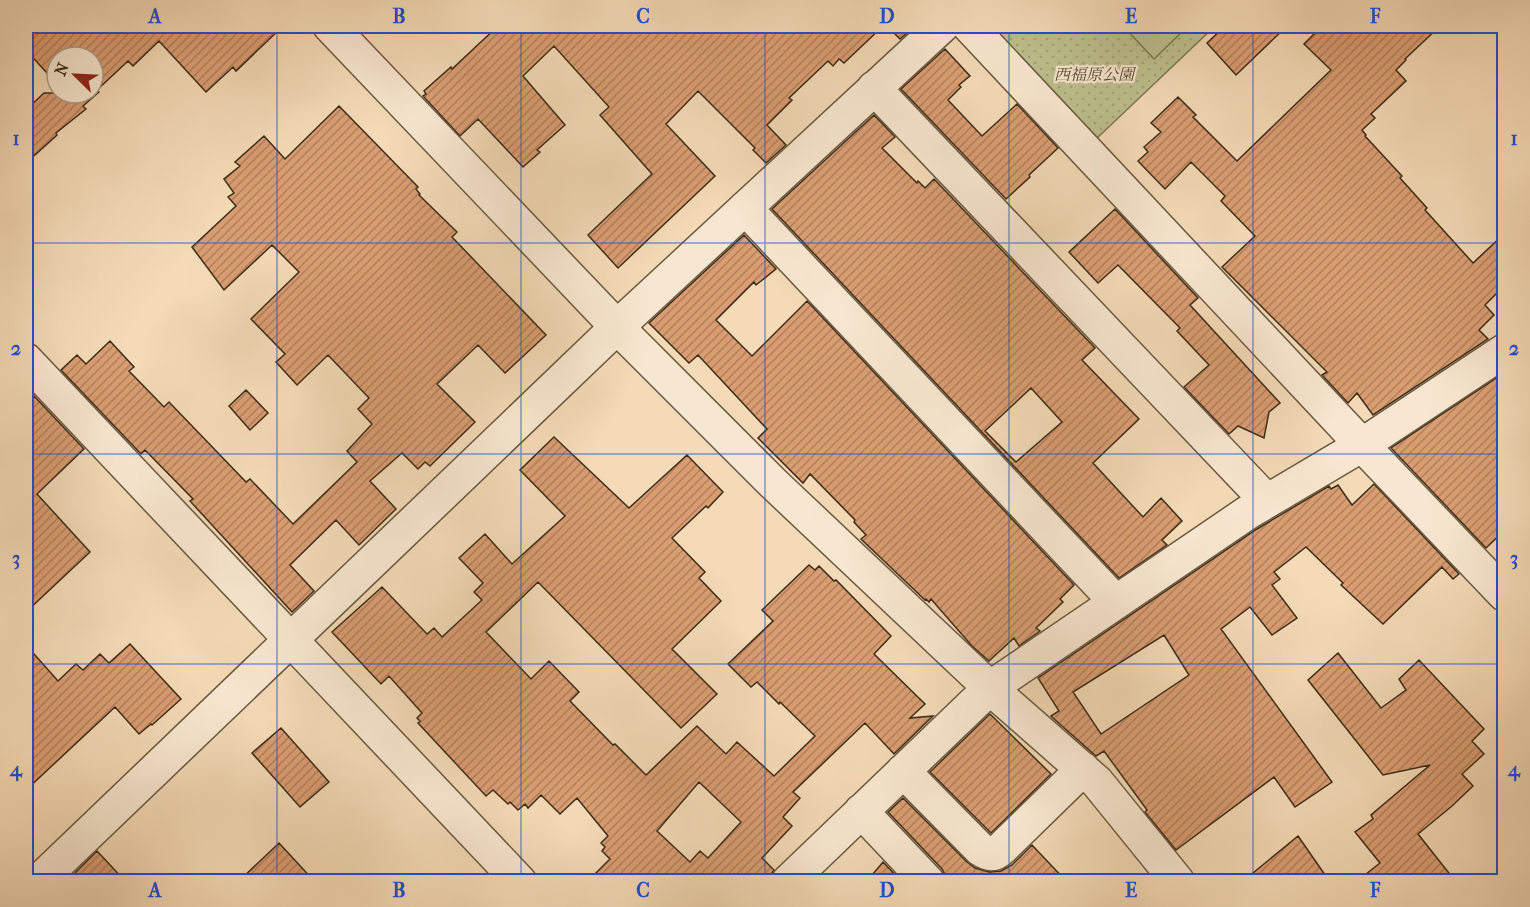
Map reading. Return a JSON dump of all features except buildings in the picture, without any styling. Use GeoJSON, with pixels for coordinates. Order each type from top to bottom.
{"type":"FeatureCollection","features":[{"type":"Feature","properties":{"kind":"street"},"geometry":{"type":"LineString","coordinates":[[330,26],[617,327],[773,483],[990,688],[1097,782],[1178,882]]}},
{"type":"Feature","properties":{"kind":"street"},"geometry":{"type":"LineString","coordinates":[[38,882],[617,327],[942,26]]}},
{"type":"Feature","properties":{"kind":"street"},"geometry":{"type":"LineString","coordinates":[[969,26],[1504,594]]}},
{"type":"Feature","properties":{"kind":"street"},"geometry":{"type":"LineString","coordinates":[[874,88],[1267,501]]}},
{"type":"Feature","properties":{"kind":"street"},"geometry":{"type":"LineString","coordinates":[[745,208],[1115,601]]}},
{"type":"Feature","properties":{"kind":"street"},"geometry":{"type":"LineString","coordinates":[[788,882],[990,688],[1246,513],[1362,445],[1504,351]]}},
{"type":"Feature","properties":{"kind":"street"},"geometry":{"type":"LineString","coordinates":[[26,360],[520,882]]}},
{"type":"Feature","properties":{"kind":"street"},"geometry":{"type":"LineString","coordinates":[[903,771],[980,849],[991,854],[997,853],[1083,769]]}},
{"type":"Feature","properties":{"kind":"street"},"geometry":{"type":"LineString","coordinates":[[861,811],[928,882]]}},
{"type":"Feature","properties":{"kind":"green space","name":"西福原公園"},"geometry":{"type":"Polygon","coordinates":[[[980,26],[1215,26],[1095,140],[980,26]]]}},
{"type":"Feature","properties":{"kind":"green space"},"geometry":{"type":"Polygon","coordinates":[[[1123,26],[1188,26],[1154,59],[1123,26]]]}}]}
